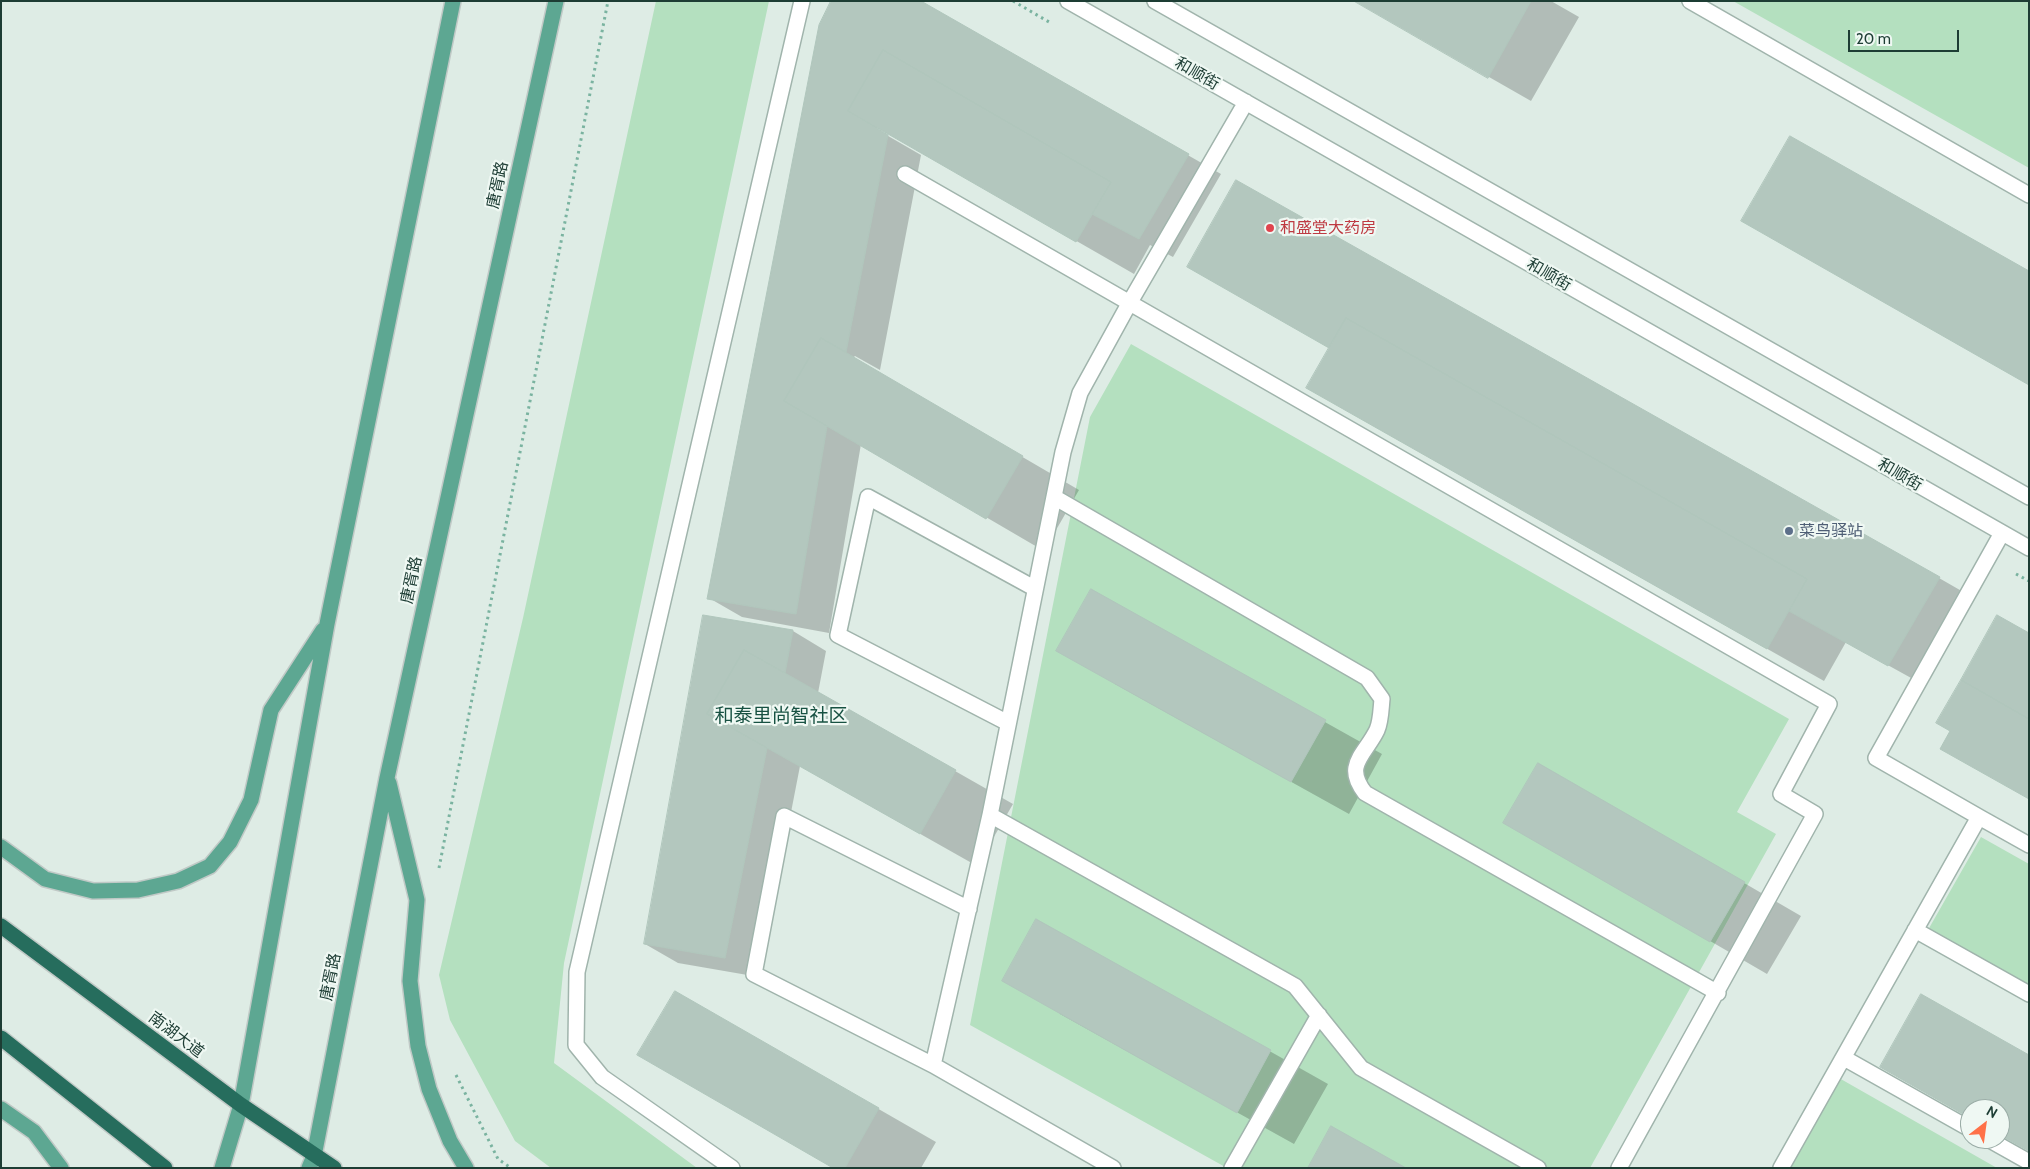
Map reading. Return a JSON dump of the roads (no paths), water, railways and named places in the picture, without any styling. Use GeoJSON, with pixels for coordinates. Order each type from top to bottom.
{"type":"FeatureCollection","features":[{"type":"Feature","properties":{"kind":"highway","name":"南湖大道"},"geometry":{"type":"LineString","coordinates":[[1,926],[241,1105],[312,1162],[334,1168]]}},
{"type":"Feature","properties":{"kind":"highway"},"geometry":{"type":"LineString","coordinates":[[1,1038],[164,1168]]}},
{"type":"Feature","properties":{"kind":"main road"},"geometry":{"type":"LineString","coordinates":[[222,1168],[241,1105],[327,624],[453,1]]}},
{"type":"Feature","properties":{"kind":"main road","name":"唐胥路"},"geometry":{"type":"LineString","coordinates":[[312,1162],[387,778],[556,1]]}},
{"type":"Feature","properties":{"kind":"main road"},"geometry":{"type":"LineString","coordinates":[[1,847],[45,879],[93,891],[138,890],[178,881],[210,866],[230,842],[251,800],[271,710],[327,624]]}},
{"type":"Feature","properties":{"kind":"main road"},"geometry":{"type":"LineString","coordinates":[[387,778],[417,900],[410,981],[418,1046],[429,1089],[450,1140],[466,1168]]}},
{"type":"Feature","properties":{"kind":"main road"},"geometry":{"type":"LineString","coordinates":[[1,1109],[34,1132],[61,1168]]}},
{"type":"Feature","properties":{"kind":"street"},"geometry":{"type":"LineString","coordinates":[[732,1168],[602,1078],[576,1045],[577,972],[802,1]]}},
{"type":"Feature","properties":{"kind":"street","name":"和顺街"},"geometry":{"type":"LineString","coordinates":[[1068,1],[2029,548]]}},
{"type":"Feature","properties":{"kind":"street"},"geometry":{"type":"LineString","coordinates":[[1155,1],[2029,497]]}},
{"type":"Feature","properties":{"kind":"street"},"geometry":{"type":"LineString","coordinates":[[1690,1],[2029,195]]}},
{"type":"Feature","properties":{"kind":"street"},"geometry":{"type":"LineString","coordinates":[[933,1065],[990,815],[1034,588],[1063,452],[1080,393],[1130,302],[1246,102]]}},
{"type":"Feature","properties":{"kind":"street"},"geometry":{"type":"LineString","coordinates":[[905,174],[1829,704],[1781,794],[1815,814],[1718,993],[1619,1168]]}},
{"type":"Feature","properties":{"kind":"street"},"geometry":{"type":"LineString","coordinates":[[1008,723],[838,635],[868,497],[1034,588]]}},
{"type":"Feature","properties":{"kind":"street"},"geometry":{"type":"LineString","coordinates":[[1054,497],[1367,678],[1382,699],[1378,729],[1356,763],[1356,781],[1365,793],[1718,993]]}},
{"type":"Feature","properties":{"kind":"street"},"geometry":{"type":"LineString","coordinates":[[2002,533],[1876,758],[2029,845]]}},
{"type":"Feature","properties":{"kind":"street"},"geometry":{"type":"LineString","coordinates":[[990,815],[1295,986],[1361,1068],[1538,1168]]}},
{"type":"Feature","properties":{"kind":"street"},"geometry":{"type":"LineString","coordinates":[[969,909],[784,816],[754,974],[933,1065],[1113,1168]]}},
{"type":"Feature","properties":{"kind":"street"},"geometry":{"type":"LineString","coordinates":[[1781,1168],[1979,817]]}},
{"type":"Feature","properties":{"kind":"street"},"geometry":{"type":"LineString","coordinates":[[1915,930],[2029,994]]}},
{"type":"Feature","properties":{"kind":"street"},"geometry":{"type":"LineString","coordinates":[[1232,1168],[1319,1015]]}},
{"type":"Feature","properties":{"kind":"street"},"geometry":{"type":"LineString","coordinates":[[1844,1058],[1960,1123]]}},
{"type":"Feature","properties":{"kind":"street"},"geometry":{"type":"LineString","coordinates":[[2006,1149],[2029,1162]]}},
{"type":"Feature","properties":{"kind":"place","name":"和盛堂大药房"},"geometry":{"type":"Point","coordinates":[1270,228]}},
{"type":"Feature","properties":{"kind":"place","name":"菜鸟驿站"},"geometry":{"type":"Point","coordinates":[1789,531]}},
{"type":"Feature","properties":{"kind":"district","name":"和泰里尚智社区"},"geometry":{"type":"Point","coordinates":[781,716]}}]}
